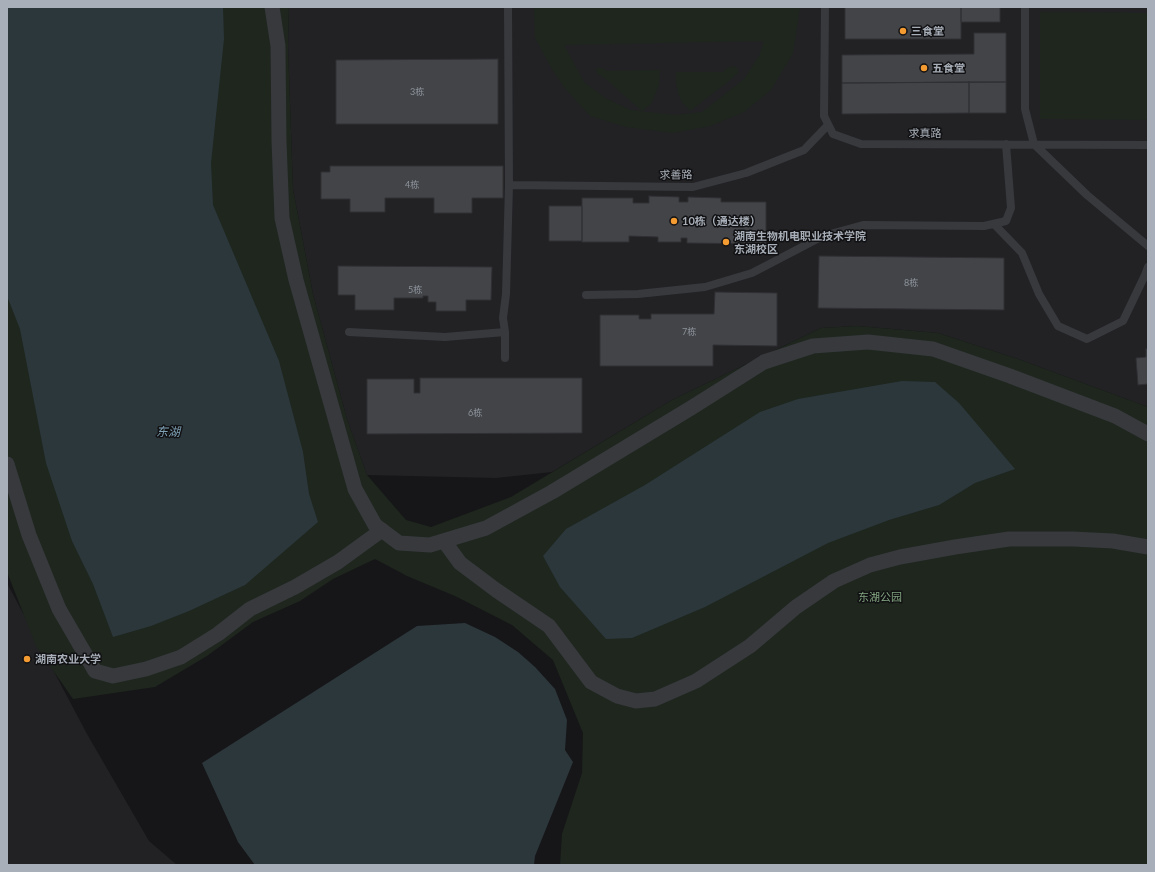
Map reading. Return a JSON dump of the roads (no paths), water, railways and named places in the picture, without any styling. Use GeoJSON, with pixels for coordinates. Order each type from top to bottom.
{"type":"FeatureCollection","features":[{"type":"Feature","properties":{"kind":"street"},"geometry":{"type":"LineString","coordinates":[[272,7],[278,46],[279,141],[282,218],[296,280],[355,489],[375,525],[399,543],[430,546],[486,528],[552,492],[764,362],[813,346],[868,342],[933,349],[1010,376],[1115,416],[1148,434]]}},
{"type":"Feature","properties":{"kind":"street"},"geometry":{"type":"LineString","coordinates":[[7,464],[30,535],[59,609],[95,671],[113,676],[146,669],[181,657],[218,634],[250,609],[302,584],[338,562],[382,530]]}},
{"type":"Feature","properties":{"kind":"street"},"geometry":{"type":"LineString","coordinates":[[444,541],[460,563],[496,590],[549,626],[591,682],[617,696],[636,701],[655,699],[696,681],[750,646],[796,607],[834,582],[870,565],[900,557],[1009,539],[1073,539],[1113,541],[1148,547]]}},
{"type":"Feature","properties":{"kind":"lane"},"geometry":{"type":"LineString","coordinates":[[505,358],[504,318],[509,185],[508,7]]}},
{"type":"Feature","properties":{"kind":"lane"},"geometry":{"type":"LineString","coordinates":[[825,7],[824,116],[828,125]]}},
{"type":"Feature","properties":{"kind":"lane"},"geometry":{"type":"LineString","coordinates":[[1025,7],[1025,109],[1034,144],[1087,195],[1148,246]]}},
{"type":"Feature","properties":{"kind":"lane","name":"求善路"},"geometry":{"type":"LineString","coordinates":[[509,185],[693,186],[746,173],[804,150],[828,125]]}},
{"type":"Feature","properties":{"kind":"lane","name":"求真路"},"geometry":{"type":"LineString","coordinates":[[828,125],[833,134],[861,144],[1148,145]]}},
{"type":"Feature","properties":{"kind":"lane"},"geometry":{"type":"LineString","coordinates":[[586,294],[638,294],[705,287],[752,273],[823,236],[863,224],[984,226],[1006,220],[1011,208],[1006,144]]}},
{"type":"Feature","properties":{"kind":"lane"},"geometry":{"type":"LineString","coordinates":[[994,224],[1022,253],[1039,294],[1058,326],[1087,339],[1123,321],[1147,271]]}},
{"type":"Feature","properties":{"kind":"lane"},"geometry":{"type":"LineString","coordinates":[[1147,271],[1148,287]]}},
{"type":"Feature","properties":{"kind":"lane"},"geometry":{"type":"LineString","coordinates":[[349,332],[445,337],[505,332]]}},
{"type":"Feature","properties":{"kind":"water","name":"东湖"},"geometry":{"type":"Polygon","coordinates":[[[7,7],[223,7],[224,39],[211,163],[213,205],[279,361],[303,452],[309,494],[318,522],[245,585],[189,611],[151,626],[113,637],[93,584],[72,541],[46,463],[20,329],[7,296],[7,7]]]}},
{"type":"Feature","properties":{"kind":"water"},"geometry":{"type":"Polygon","coordinates":[[[902,381],[935,382],[959,403],[1015,469],[975,483],[939,505],[889,520],[828,543],[705,607],[632,638],[606,639],[560,587],[543,556],[566,529],[645,485],[760,412],[798,399],[902,381]]]}},
{"type":"Feature","properties":{"kind":"water"},"geometry":{"type":"Polygon","coordinates":[[[465,623],[495,637],[518,652],[535,667],[555,689],[567,720],[565,750],[573,762],[535,856],[534,865],[255,865],[238,842],[202,763],[417,626],[465,623]]]}},
{"type":"Feature","properties":{"kind":"place","name":"三食堂"},"geometry":{"type":"Point","coordinates":[903,31]}},
{"type":"Feature","properties":{"kind":"place","name":"五食堂"},"geometry":{"type":"Point","coordinates":[924,68]}},
{"type":"Feature","properties":{"kind":"place","name":"10栋（通达楼）"},"geometry":{"type":"Point","coordinates":[674,221]}},
{"type":"Feature","properties":{"kind":"place","name":"湖南生物机电职业技术学院 东湖校区"},"geometry":{"type":"Point","coordinates":[726,242]}},
{"type":"Feature","properties":{"kind":"place","name":"湖南农业大学"},"geometry":{"type":"Point","coordinates":[27,659]}},
{"type":"Feature","properties":{"kind":"park label","name":"东湖公园"},"geometry":{"type":"Point","coordinates":[880,597]}}]}
